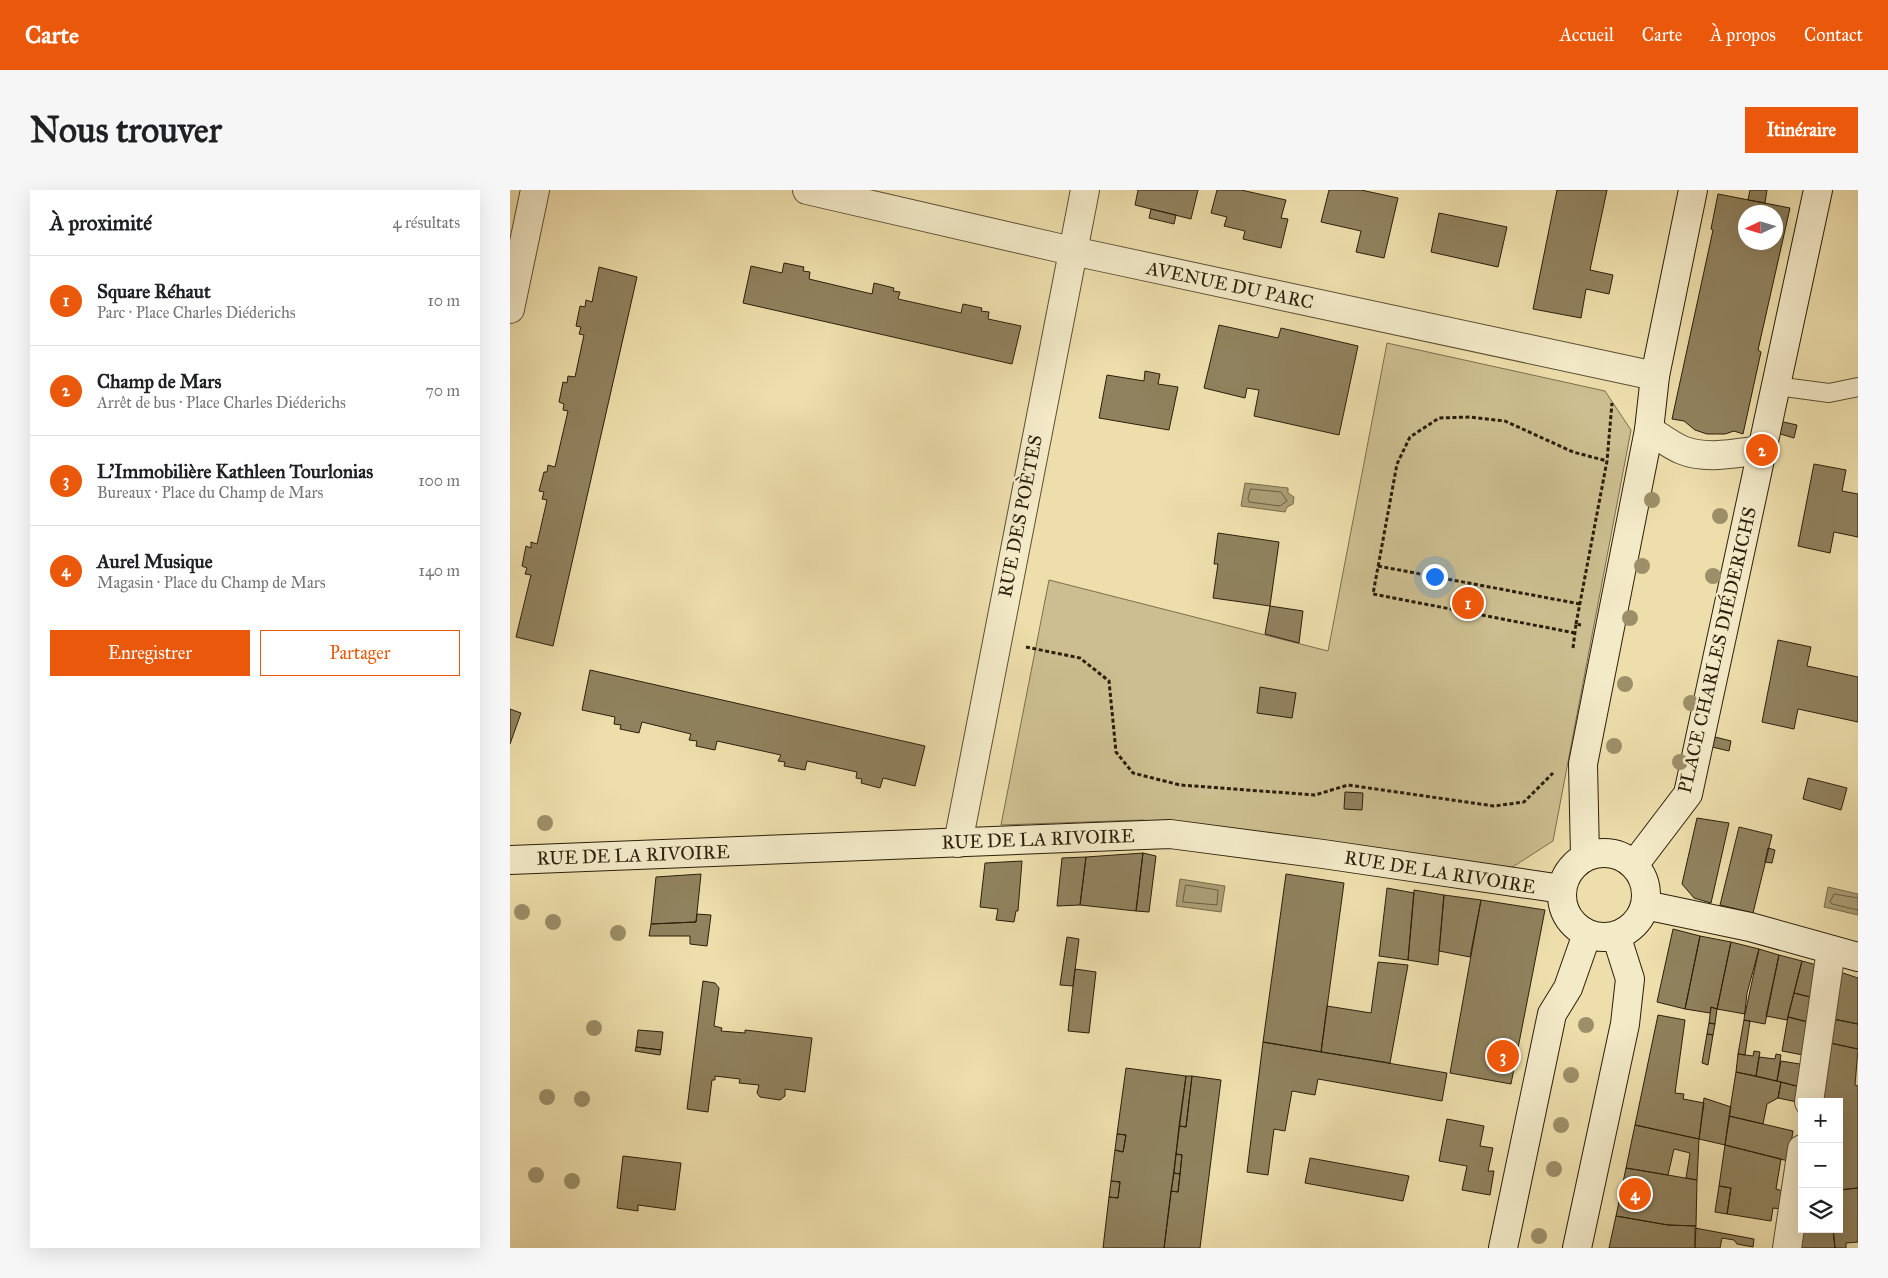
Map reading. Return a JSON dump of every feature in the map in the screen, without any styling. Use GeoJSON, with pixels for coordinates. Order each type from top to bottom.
{"type":"FeatureCollection","features":[{"type":"Feature","properties":{"kind":"street"},"geometry":{"type":"LineString","coordinates":[[510,309],[536,190]]}},
{"type":"Feature","properties":{"kind":"street","name":"AVENUE DU PARC"},"geometry":{"type":"LineString","coordinates":[[806,190],[1072,250],[1655,376]]}},
{"type":"Feature","properties":{"kind":"street","name":"RUE DES POÈTES"},"geometry":{"type":"LineString","coordinates":[[958,843],[1085,190]]}},
{"type":"Feature","properties":{"kind":"street"},"geometry":{"type":"LineString","coordinates":[[1585,856],[1583,764],[1649,430],[1655,376],[1693,190]]}},
{"type":"Feature","properties":{"kind":"street","name":"PLACE CHARLES DIÉDERICHS"},"geometry":{"type":"LineString","coordinates":[[1634,865],[1688,794],[1818,190]]}},
{"type":"Feature","properties":{"kind":"street"},"geometry":{"type":"LineString","coordinates":[[1649,430],[1682,450],[1699,454],[1710,455],[1762,450]]}},
{"type":"Feature","properties":{"kind":"street","name":"RUE DE LA RIVOIRE"},"geometry":{"type":"LineString","coordinates":[[510,860],[1170,834],[1562,889]]}},
{"type":"Feature","properties":{"kind":"street"},"geometry":{"type":"LineString","coordinates":[[1598,852],[1611,852],[1623,857],[1634,865],[1642,876],[1646,890],[1645,905],[1639,918],[1629,929],[1616,935],[1604,937],[1587,934],[1570,920],[1564,911],[1562,889],[1565,876],[1574,864],[1585,856],[1598,852]]}},
{"type":"Feature","properties":{"kind":"street"},"geometry":{"type":"LineString","coordinates":[[1645,905],[1750,927],[1858,957]]}},
{"type":"Feature","properties":{"kind":"street"},"geometry":{"type":"LineString","coordinates":[[1503,1248],[1552,1014],[1568,988],[1587,934]]}},
{"type":"Feature","properties":{"kind":"street"},"geometry":{"type":"LineString","coordinates":[[1577,1248],[1625,1024],[1630,979],[1616,935]]}},
{"type":"Feature","properties":{"kind":"street"},"geometry":{"type":"LineString","coordinates":[[1810,1098],[1831,950]]}},
{"type":"Feature","properties":{"kind":"street"},"geometry":{"type":"LineString","coordinates":[[1787,1248],[1798,1175]]}},
{"type":"Feature","properties":{"kind":"lane"},"geometry":{"type":"LineString","coordinates":[[1776,386],[1829,393],[1858,387]]}},
{"type":"Feature","properties":{"kind":"path"},"geometry":{"type":"LineString","coordinates":[[1572,652],[1607,462],[1612,403]]}},
{"type":"Feature","properties":{"kind":"path"},"geometry":{"type":"LineString","coordinates":[[1575,633],[1373,594],[1397,464],[1410,437],[1439,418],[1470,417],[1504,421],[1573,452],[1607,462]]}},
{"type":"Feature","properties":{"kind":"path"},"geometry":{"type":"LineString","coordinates":[[1378,566],[1580,604]]}},
{"type":"Feature","properties":{"kind":"path"},"geometry":{"type":"LineString","coordinates":[[1576,624],[1585,625]]}},
{"type":"Feature","properties":{"kind":"path"},"geometry":{"type":"LineString","coordinates":[[996,642],[1080,658],[1109,681],[1116,752],[1132,773],[1180,785],[1315,795],[1348,784],[1494,806],[1524,802],[1552,774],[1554,765]]}},
{"type":"Feature","properties":{"kind":"shaded area"},"geometry":{"type":"Polygon","coordinates":[[[1387,343],[1605,391],[1631,430],[1553,841],[1511,868],[1142,820],[1001,825],[1049,580],[1328,651],[1387,343]]]}},
{"type":"Feature","properties":{"kind":"water"},"geometry":{"type":"Polygon","coordinates":[[[1245,483],[1288,488],[1288,493],[1294,497],[1293,504],[1287,507],[1285,512],[1241,506],[1245,483]]]}},
{"type":"Feature","properties":{"kind":"water"},"geometry":{"type":"Polygon","coordinates":[[[1180,879],[1225,886],[1221,912],[1176,906],[1180,879]]]}},
{"type":"Feature","properties":{"kind":"water"},"geometry":{"type":"Polygon","coordinates":[[[1828,887],[1858,894],[1858,915],[1824,907],[1828,887]]]}},
{"type":"Feature","properties":{"kind":"building"},"geometry":{"type":"Polygon","coordinates":[[[1138,190],[1198,190],[1191,219],[1135,205],[1138,190]]]}},
{"type":"Feature","properties":{"kind":"building"},"geometry":{"type":"Polygon","coordinates":[[[1217,190],[1241,190],[1286,200],[1281,218],[1288,219],[1281,248],[1243,239],[1245,231],[1224,226],[1227,217],[1211,213],[1217,190]]]}},
{"type":"Feature","properties":{"kind":"building"},"geometry":{"type":"Polygon","coordinates":[[[1329,190],[1361,190],[1398,198],[1384,258],[1356,252],[1361,231],[1321,222],[1329,190]]]}},
{"type":"Feature","properties":{"kind":"building"},"geometry":{"type":"Polygon","coordinates":[[[1557,190],[1607,190],[1590,270],[1613,275],[1609,294],[1586,289],[1581,318],[1533,309],[1557,190]]]}},
{"type":"Feature","properties":{"kind":"building"},"geometry":{"type":"Polygon","coordinates":[[[1750,190],[1767,190],[1765,203],[1748,200],[1750,190]]]}},
{"type":"Feature","properties":{"kind":"building"},"geometry":{"type":"Polygon","coordinates":[[[1718,194],[1775,205],[1738,205],[1738,250],[1781,250],[1758,350],[1761,352],[1743,434],[1734,431],[1725,434],[1707,434],[1695,430],[1684,421],[1672,419],[1713,230],[1711,229],[1718,194]]]}},
{"type":"Feature","properties":{"kind":"building"},"geometry":{"type":"Polygon","coordinates":[[[1783,207],[1790,208],[1783,239],[1783,207]]]}},
{"type":"Feature","properties":{"kind":"building"},"geometry":{"type":"Polygon","coordinates":[[[1151,209],[1176,215],[1174,224],[1149,218],[1151,209]]]}},
{"type":"Feature","properties":{"kind":"building"},"geometry":{"type":"Polygon","coordinates":[[[1439,213],[1507,227],[1498,267],[1431,252],[1439,213]]]}},
{"type":"Feature","properties":{"kind":"building"},"geometry":{"type":"Polygon","coordinates":[[[784,263],[804,267],[803,271],[810,272],[809,279],[872,294],[874,283],[894,288],[893,291],[900,292],[898,299],[961,313],[963,304],[982,308],[981,311],[989,312],[988,319],[1021,326],[1012,364],[743,303],[751,266],[782,273],[784,263]]]}},
{"type":"Feature","properties":{"kind":"building"},"geometry":{"type":"Polygon","coordinates":[[[599,267],[637,277],[553,646],[516,637],[531,575],[525,574],[527,568],[522,566],[526,546],[531,548],[531,542],[537,544],[547,500],[542,499],[544,492],[539,491],[548,465],[555,467],[568,411],[563,410],[564,404],[559,402],[563,382],[567,383],[568,376],[575,377],[584,335],[579,334],[581,327],[576,326],[580,306],[585,307],[586,300],[592,302],[599,267]]]}},
{"type":"Feature","properties":{"kind":"building"},"geometry":{"type":"Polygon","coordinates":[[[1219,325],[1278,338],[1281,328],[1358,346],[1339,435],[1254,416],[1259,390],[1247,388],[1245,398],[1204,388],[1219,325]]]}},
{"type":"Feature","properties":{"kind":"building"},"geometry":{"type":"Polygon","coordinates":[[[1145,371],[1160,374],[1158,384],[1178,387],[1169,430],[1099,418],[1107,375],[1144,381],[1145,371]]]}},
{"type":"Feature","properties":{"kind":"building"},"geometry":{"type":"Polygon","coordinates":[[[1779,421],[1797,425],[1794,438],[1777,433],[1779,421]]]}},
{"type":"Feature","properties":{"kind":"building"},"geometry":{"type":"Polygon","coordinates":[[[1814,464],[1846,470],[1842,491],[1858,494],[1858,537],[1834,532],[1830,553],[1798,546],[1814,464]]]}},
{"type":"Feature","properties":{"kind":"building"},"geometry":{"type":"Polygon","coordinates":[[[1218,533],[1279,542],[1270,606],[1213,598],[1218,564],[1214,564],[1218,533]]]}},
{"type":"Feature","properties":{"kind":"building"},"geometry":{"type":"Polygon","coordinates":[[[1270,606],[1303,611],[1299,643],[1265,634],[1270,606]]]}},
{"type":"Feature","properties":{"kind":"building"},"geometry":{"type":"Polygon","coordinates":[[[1778,640],[1811,647],[1807,666],[1858,677],[1858,722],[1798,709],[1794,729],[1762,722],[1778,640]]]}},
{"type":"Feature","properties":{"kind":"building"},"geometry":{"type":"Polygon","coordinates":[[[590,670],[925,746],[915,786],[883,778],[880,788],[861,783],[862,779],[856,778],[857,772],[807,761],[805,770],[784,766],[785,762],[778,761],[781,755],[717,741],[715,750],[696,746],[697,741],[689,740],[691,734],[642,722],[639,733],[620,729],[621,725],[614,724],[615,717],[582,710],[590,670]]]}},
{"type":"Feature","properties":{"kind":"building"},"geometry":{"type":"Polygon","coordinates":[[[1260,687],[1296,693],[1292,718],[1257,713],[1260,687]]]}},
{"type":"Feature","properties":{"kind":"building"},"geometry":{"type":"Polygon","coordinates":[[[510,709],[521,713],[510,744],[510,709]]]}},
{"type":"Feature","properties":{"kind":"building"},"geometry":{"type":"Polygon","coordinates":[[[1715,737],[1731,741],[1729,751],[1712,747],[1715,737]]]}},
{"type":"Feature","properties":{"kind":"building"},"geometry":{"type":"Polygon","coordinates":[[[1808,778],[1847,788],[1841,810],[1803,799],[1808,778]]]}},
{"type":"Feature","properties":{"kind":"building"},"geometry":{"type":"Polygon","coordinates":[[[1345,792],[1363,793],[1362,810],[1344,809],[1345,792]]]}},
{"type":"Feature","properties":{"kind":"building"},"geometry":{"type":"Polygon","coordinates":[[[1697,818],[1729,823],[1711,903],[1694,898],[1682,884],[1697,818]]]}},
{"type":"Feature","properties":{"kind":"building"},"geometry":{"type":"Polygon","coordinates":[[[1739,827],[1772,835],[1753,913],[1720,905],[1739,827]]]}},
{"type":"Feature","properties":{"kind":"building"},"geometry":{"type":"Polygon","coordinates":[[[1768,848],[1775,850],[1772,863],[1765,862],[1768,848]]]}},
{"type":"Feature","properties":{"kind":"building"},"geometry":{"type":"Polygon","coordinates":[[[1143,853],[1156,856],[1149,912],[1136,911],[1143,853]]]}},
{"type":"Feature","properties":{"kind":"building"},"geometry":{"type":"Polygon","coordinates":[[[1143,853],[1136,911],[1080,905],[1086,857],[1143,853]]]}},
{"type":"Feature","properties":{"kind":"building"},"geometry":{"type":"Polygon","coordinates":[[[1086,857],[1080,905],[1057,906],[1062,858],[1086,857]]]}},
{"type":"Feature","properties":{"kind":"building"},"geometry":{"type":"Polygon","coordinates":[[[1022,861],[1018,911],[1016,911],[1014,922],[996,920],[998,909],[980,907],[985,863],[1022,861]]]}},
{"type":"Feature","properties":{"kind":"building"},"geometry":{"type":"Polygon","coordinates":[[[701,874],[696,922],[651,924],[656,877],[701,874]]]}},
{"type":"Feature","properties":{"kind":"building"},"geometry":{"type":"Polygon","coordinates":[[[1286,874],[1344,883],[1321,1052],[1263,1042],[1286,874]]]}},
{"type":"Feature","properties":{"kind":"building"},"geometry":{"type":"Polygon","coordinates":[[[1387,888],[1414,893],[1408,960],[1379,956],[1387,888]]]}},
{"type":"Feature","properties":{"kind":"building"},"geometry":{"type":"Polygon","coordinates":[[[1414,890],[1444,895],[1438,965],[1408,960],[1414,890]]]}},
{"type":"Feature","properties":{"kind":"building"},"geometry":{"type":"Polygon","coordinates":[[[1444,895],[1481,900],[1470,957],[1439,951],[1444,895]]]}},
{"type":"Feature","properties":{"kind":"building"},"geometry":{"type":"Polygon","coordinates":[[[1481,900],[1545,910],[1511,1084],[1450,1073],[1481,900]]]}},
{"type":"Feature","properties":{"kind":"building"},"geometry":{"type":"Polygon","coordinates":[[[697,914],[711,915],[707,946],[690,944],[690,936],[649,936],[651,924],[696,922],[697,914]]]}},
{"type":"Feature","properties":{"kind":"building"},"geometry":{"type":"Polygon","coordinates":[[[1673,929],[1700,936],[1685,1009],[1657,1002],[1673,929]]]}},
{"type":"Feature","properties":{"kind":"building"},"geometry":{"type":"Polygon","coordinates":[[[1700,936],[1731,942],[1717,1009],[1711,1007],[1710,1013],[1685,1009],[1700,936]]]}},
{"type":"Feature","properties":{"kind":"building"},"geometry":{"type":"Polygon","coordinates":[[[1067,937],[1079,939],[1073,986],[1060,985],[1067,937]]]}},
{"type":"Feature","properties":{"kind":"building"},"geometry":{"type":"Polygon","coordinates":[[[1731,942],[1759,949],[1745,1014],[1717,1009],[1731,942]]]}},
{"type":"Feature","properties":{"kind":"building"},"geometry":{"type":"Polygon","coordinates":[[[1759,949],[1779,955],[1765,1024],[1744,1020],[1747,993],[1759,949]]]}},
{"type":"Feature","properties":{"kind":"building"},"geometry":{"type":"Polygon","coordinates":[[[1779,955],[1802,961],[1787,1020],[1766,1016],[1779,955]]]}},
{"type":"Feature","properties":{"kind":"building"},"geometry":{"type":"Polygon","coordinates":[[[1802,961],[1824,967],[1818,999],[1794,993],[1802,961]]]}},
{"type":"Feature","properties":{"kind":"building"},"geometry":{"type":"Polygon","coordinates":[[[1378,962],[1408,965],[1390,1063],[1321,1052],[1327,1006],[1371,1013],[1378,962]]]}},
{"type":"Feature","properties":{"kind":"building"},"geometry":{"type":"Polygon","coordinates":[[[1075,969],[1096,972],[1089,1033],[1068,1031],[1075,969]]]}},
{"type":"Feature","properties":{"kind":"building"},"geometry":{"type":"Polygon","coordinates":[[[1837,971],[1858,978],[1858,1024],[1833,1019],[1837,971]]]}},
{"type":"Feature","properties":{"kind":"building"},"geometry":{"type":"Polygon","coordinates":[[[703,981],[715,983],[719,988],[714,1026],[722,1028],[721,1031],[745,1033],[745,1030],[812,1038],[805,1092],[785,1089],[785,1096],[780,1100],[760,1097],[757,1093],[759,1085],[739,1083],[740,1079],[715,1076],[715,1080],[712,1080],[708,1112],[687,1109],[703,981]]]}},
{"type":"Feature","properties":{"kind":"building"},"geometry":{"type":"Polygon","coordinates":[[[1794,993],[1818,999],[1812,1023],[1788,1017],[1794,993]]]}},
{"type":"Feature","properties":{"kind":"building"},"geometry":{"type":"Polygon","coordinates":[[[1711,1007],[1717,1009],[1715,1024],[1709,1023],[1711,1007]]]}},
{"type":"Feature","properties":{"kind":"building"},"geometry":{"type":"Polygon","coordinates":[[[1658,1015],[1685,1020],[1675,1093],[1684,1094],[1683,1099],[1704,1103],[1699,1139],[1635,1125],[1658,1015]]]}},
{"type":"Feature","properties":{"kind":"building"},"geometry":{"type":"Polygon","coordinates":[[[1788,1017],[1812,1023],[1808,1056],[1782,1051],[1788,1017]]]}},
{"type":"Feature","properties":{"kind":"building"},"geometry":{"type":"Polygon","coordinates":[[[1833,1019],[1858,1024],[1858,1049],[1830,1043],[1833,1019]]]}},
{"type":"Feature","properties":{"kind":"building"},"geometry":{"type":"Polygon","coordinates":[[[1744,1020],[1750,1021],[1745,1055],[1738,1054],[1744,1020]]]}},
{"type":"Feature","properties":{"kind":"building"},"geometry":{"type":"Polygon","coordinates":[[[1709,1023],[1715,1024],[1713,1035],[1707,1034],[1709,1023]]]}},
{"type":"Feature","properties":{"kind":"building"},"geometry":{"type":"Polygon","coordinates":[[[638,1030],[663,1032],[661,1050],[636,1047],[638,1030]]]}},
{"type":"Feature","properties":{"kind":"building"},"geometry":{"type":"Polygon","coordinates":[[[1707,1034],[1713,1035],[1708,1065],[1702,1063],[1707,1034]]]}},
{"type":"Feature","properties":{"kind":"building"},"geometry":{"type":"Polygon","coordinates":[[[1263,1042],[1447,1073],[1442,1101],[1318,1079],[1315,1095],[1292,1091],[1285,1131],[1274,1129],[1268,1175],[1247,1172],[1263,1042]]]}},
{"type":"Feature","properties":{"kind":"building"},"geometry":{"type":"Polygon","coordinates":[[[1830,1043],[1858,1049],[1855,1085],[1858,1086],[1858,1188],[1843,1190],[1843,1098],[1822,1098],[1830,1043]]]}},
{"type":"Feature","properties":{"kind":"building"},"geometry":{"type":"Polygon","coordinates":[[[636,1047],[661,1050],[660,1055],[635,1051],[636,1047]]]}},
{"type":"Feature","properties":{"kind":"building"},"geometry":{"type":"Polygon","coordinates":[[[1754,1051],[1760,1052],[1756,1076],[1736,1072],[1738,1054],[1753,1056],[1754,1051]]]}},
{"type":"Feature","properties":{"kind":"building"},"geometry":{"type":"Polygon","coordinates":[[[1776,1054],[1781,1055],[1777,1081],[1756,1076],[1759,1057],[1775,1059],[1776,1054]]]}},
{"type":"Feature","properties":{"kind":"building"},"geometry":{"type":"Polygon","coordinates":[[[1781,1061],[1806,1065],[1804,1088],[1777,1081],[1781,1061]]]}},
{"type":"Feature","properties":{"kind":"building"},"geometry":{"type":"Polygon","coordinates":[[[1126,1068],[1186,1076],[1164,1248],[1103,1248],[1109,1197],[1118,1198],[1120,1182],[1111,1181],[1115,1150],[1123,1152],[1126,1135],[1117,1134],[1126,1068]]]}},
{"type":"Feature","properties":{"kind":"building"},"geometry":{"type":"Polygon","coordinates":[[[1736,1072],[1781,1082],[1778,1098],[1767,1104],[1763,1124],[1729,1116],[1736,1072]]]}},
{"type":"Feature","properties":{"kind":"building"},"geometry":{"type":"Polygon","coordinates":[[[1186,1076],[1192,1076],[1186,1127],[1179,1126],[1186,1076]]]}},
{"type":"Feature","properties":{"kind":"building"},"geometry":{"type":"Polygon","coordinates":[[[1192,1076],[1221,1080],[1200,1248],[1164,1248],[1171,1191],[1178,1192],[1182,1155],[1176,1154],[1179,1126],[1186,1127],[1192,1076]]]}},
{"type":"Feature","properties":{"kind":"building"},"geometry":{"type":"Polygon","coordinates":[[[1781,1082],[1800,1087],[1797,1102],[1778,1098],[1781,1082]]]}},
{"type":"Feature","properties":{"kind":"building"},"geometry":{"type":"Polygon","coordinates":[[[1704,1098],[1731,1107],[1725,1145],[1699,1139],[1704,1098]]]}},
{"type":"Feature","properties":{"kind":"building"},"geometry":{"type":"Polygon","coordinates":[[[1729,1116],[1793,1131],[1788,1161],[1725,1145],[1729,1116]]]}},
{"type":"Feature","properties":{"kind":"building"},"geometry":{"type":"Polygon","coordinates":[[[1447,1119],[1484,1126],[1480,1146],[1493,1148],[1488,1171],[1494,1171],[1490,1195],[1462,1190],[1467,1166],[1439,1161],[1447,1119]]]}},
{"type":"Feature","properties":{"kind":"building"},"geometry":{"type":"Polygon","coordinates":[[[1635,1125],[1699,1139],[1697,1180],[1686,1178],[1690,1153],[1674,1149],[1668,1175],[1626,1168],[1635,1125]]]}},
{"type":"Feature","properties":{"kind":"building"},"geometry":{"type":"Polygon","coordinates":[[[1117,1134],[1126,1135],[1123,1152],[1115,1150],[1117,1134]]]}},
{"type":"Feature","properties":{"kind":"building"},"geometry":{"type":"Polygon","coordinates":[[[1725,1145],[1781,1159],[1776,1189],[1783,1191],[1781,1209],[1773,1208],[1771,1221],[1727,1214],[1731,1188],[1719,1186],[1725,1145]]]}},
{"type":"Feature","properties":{"kind":"building"},"geometry":{"type":"Polygon","coordinates":[[[1176,1154],[1182,1155],[1180,1174],[1174,1173],[1176,1154]]]}},
{"type":"Feature","properties":{"kind":"building"},"geometry":{"type":"Polygon","coordinates":[[[623,1156],[681,1163],[675,1210],[638,1205],[638,1211],[617,1208],[623,1156]]]}},
{"type":"Feature","properties":{"kind":"building"},"geometry":{"type":"Polygon","coordinates":[[[1310,1158],[1409,1176],[1403,1201],[1305,1183],[1310,1158]]]}},
{"type":"Feature","properties":{"kind":"building"},"geometry":{"type":"Polygon","coordinates":[[[1626,1168],[1697,1180],[1696,1226],[1668,1225],[1616,1216],[1626,1168]]]}},
{"type":"Feature","properties":{"kind":"building"},"geometry":{"type":"Polygon","coordinates":[[[1174,1173],[1180,1174],[1178,1192],[1171,1191],[1174,1173]]]}},
{"type":"Feature","properties":{"kind":"building"},"geometry":{"type":"Polygon","coordinates":[[[1111,1181],[1120,1182],[1118,1198],[1109,1197],[1111,1181]]]}},
{"type":"Feature","properties":{"kind":"building"},"geometry":{"type":"Polygon","coordinates":[[[1719,1186],[1731,1188],[1727,1214],[1715,1212],[1719,1186]]]}},
{"type":"Feature","properties":{"kind":"building"},"geometry":{"type":"Polygon","coordinates":[[[1858,1188],[1858,1242],[1846,1243],[1846,1248],[1835,1248],[1833,1233],[1843,1233],[1843,1190],[1858,1188]]]}},
{"type":"Feature","properties":{"kind":"building"},"geometry":{"type":"Polygon","coordinates":[[[1616,1216],[1668,1225],[1696,1226],[1695,1248],[1609,1248],[1616,1216]]]}},
{"type":"Feature","properties":{"kind":"building"},"geometry":{"type":"Polygon","coordinates":[[[1695,1228],[1754,1239],[1753,1247],[1737,1244],[1734,1240],[1722,1238],[1720,1248],[1695,1248],[1695,1228]]]}},
{"type":"Feature","properties":{"kind":"building"},"geometry":{"type":"Polygon","coordinates":[[[1801,1233],[1833,1233],[1835,1248],[1798,1248],[1801,1233]]]}},
{"type":"Feature","properties":{"kind":"place","name":"Champ de Mars"},"geometry":{"type":"Point","coordinates":[1762,450]}},
{"type":"Feature","properties":{"kind":"place","name":"Square Réhaut"},"geometry":{"type":"Point","coordinates":[1468,603]}},
{"type":"Feature","properties":{"kind":"place","name":"L'Immobilière Kathleen Tourlonias"},"geometry":{"type":"Point","coordinates":[1503,1056]}},
{"type":"Feature","properties":{"kind":"place","name":"Aurel Musique"},"geometry":{"type":"Point","coordinates":[1635,1194]}}]}
